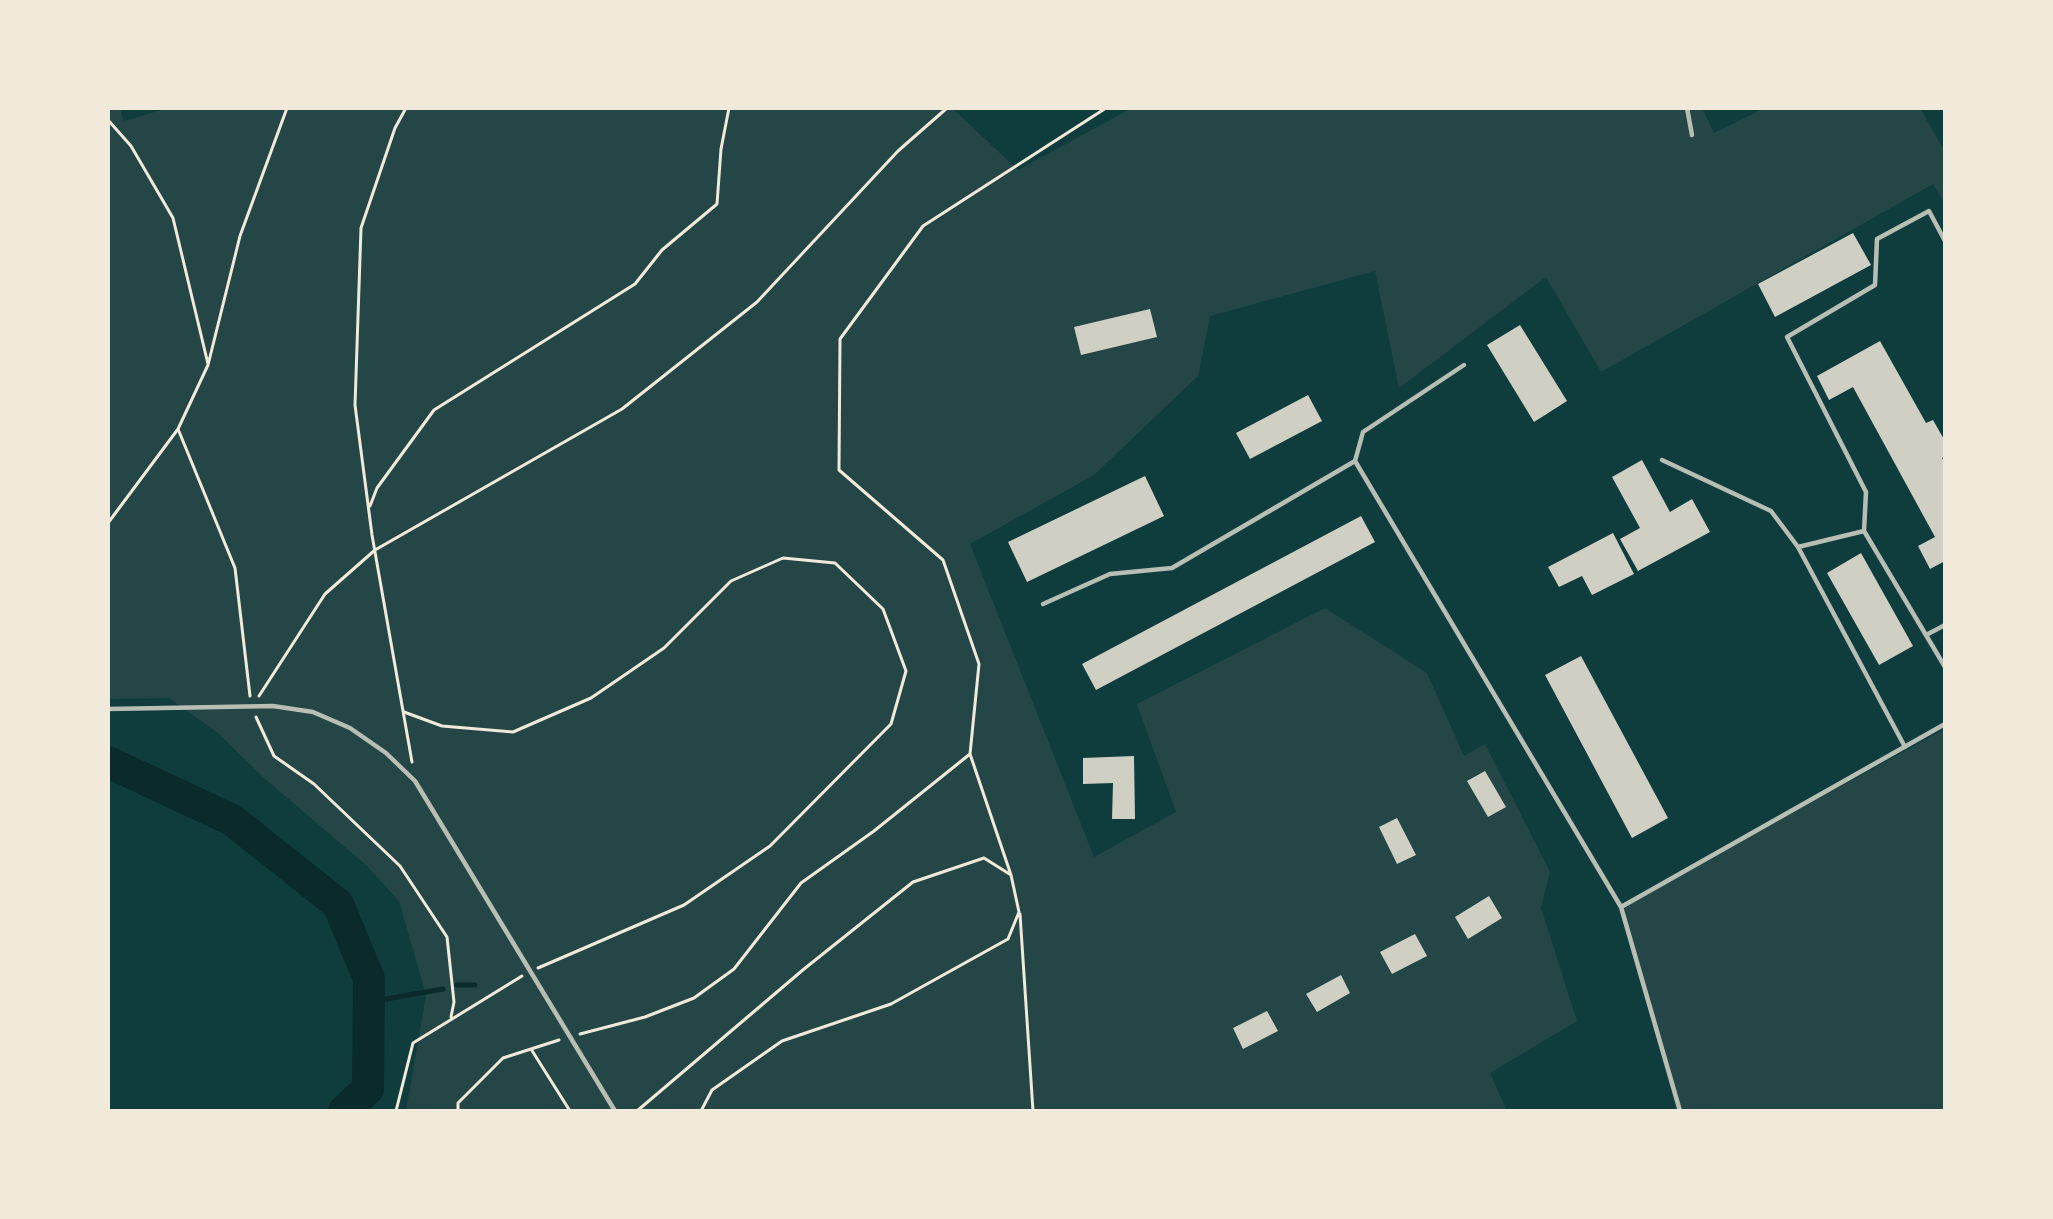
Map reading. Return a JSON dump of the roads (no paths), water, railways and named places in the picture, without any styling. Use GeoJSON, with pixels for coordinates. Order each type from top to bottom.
{"type":"FeatureCollection","features":[{"type":"Feature","properties":{"kind":"lane"},"geometry":{"type":"LineString","coordinates":[[1687,108],[1692,135]]}},
{"type":"Feature","properties":{"kind":"lane"},"geometry":{"type":"LineString","coordinates":[[1945,241],[1929,211],[1877,239],[1875,285],[1787,337],[1866,492],[1864,531],[1928,634],[1945,667]]}},
{"type":"Feature","properties":{"kind":"lane"},"geometry":{"type":"LineString","coordinates":[[1043,604],[1110,574],[1172,568],[1355,461],[1363,432],[1464,365]]}},
{"type":"Feature","properties":{"kind":"lane"},"geometry":{"type":"LineString","coordinates":[[1662,460],[1771,512],[1798,547],[1905,747]]}},
{"type":"Feature","properties":{"kind":"lane"},"geometry":{"type":"LineString","coordinates":[[1355,461],[1621,907],[1680,1111]]}},
{"type":"Feature","properties":{"kind":"lane"},"geometry":{"type":"LineString","coordinates":[[1798,547],[1864,531]]}},
{"type":"Feature","properties":{"kind":"lane"},"geometry":{"type":"LineString","coordinates":[[1928,634],[1945,625]]}},
{"type":"Feature","properties":{"kind":"lane"},"geometry":{"type":"LineString","coordinates":[[108,709],[252,707],[313,712],[350,728],[386,753],[415,781],[615,1111]]}},
{"type":"Feature","properties":{"kind":"lane"},"geometry":{"type":"LineString","coordinates":[[1621,907],[1945,724]]}},
{"type":"Feature","properties":{"kind":"waterway"},"geometry":{"type":"LineString","coordinates":[[108,762],[232,820],[338,904],[369,979],[368,1089],[344,1111]]}},
{"type":"Feature","properties":{"kind":"waterway"},"geometry":{"type":"LineString","coordinates":[[457,985],[475,985]]}},
{"type":"Feature","properties":{"kind":"waterway"},"geometry":{"type":"LineString","coordinates":[[369,1002],[443,989]]}}]}
